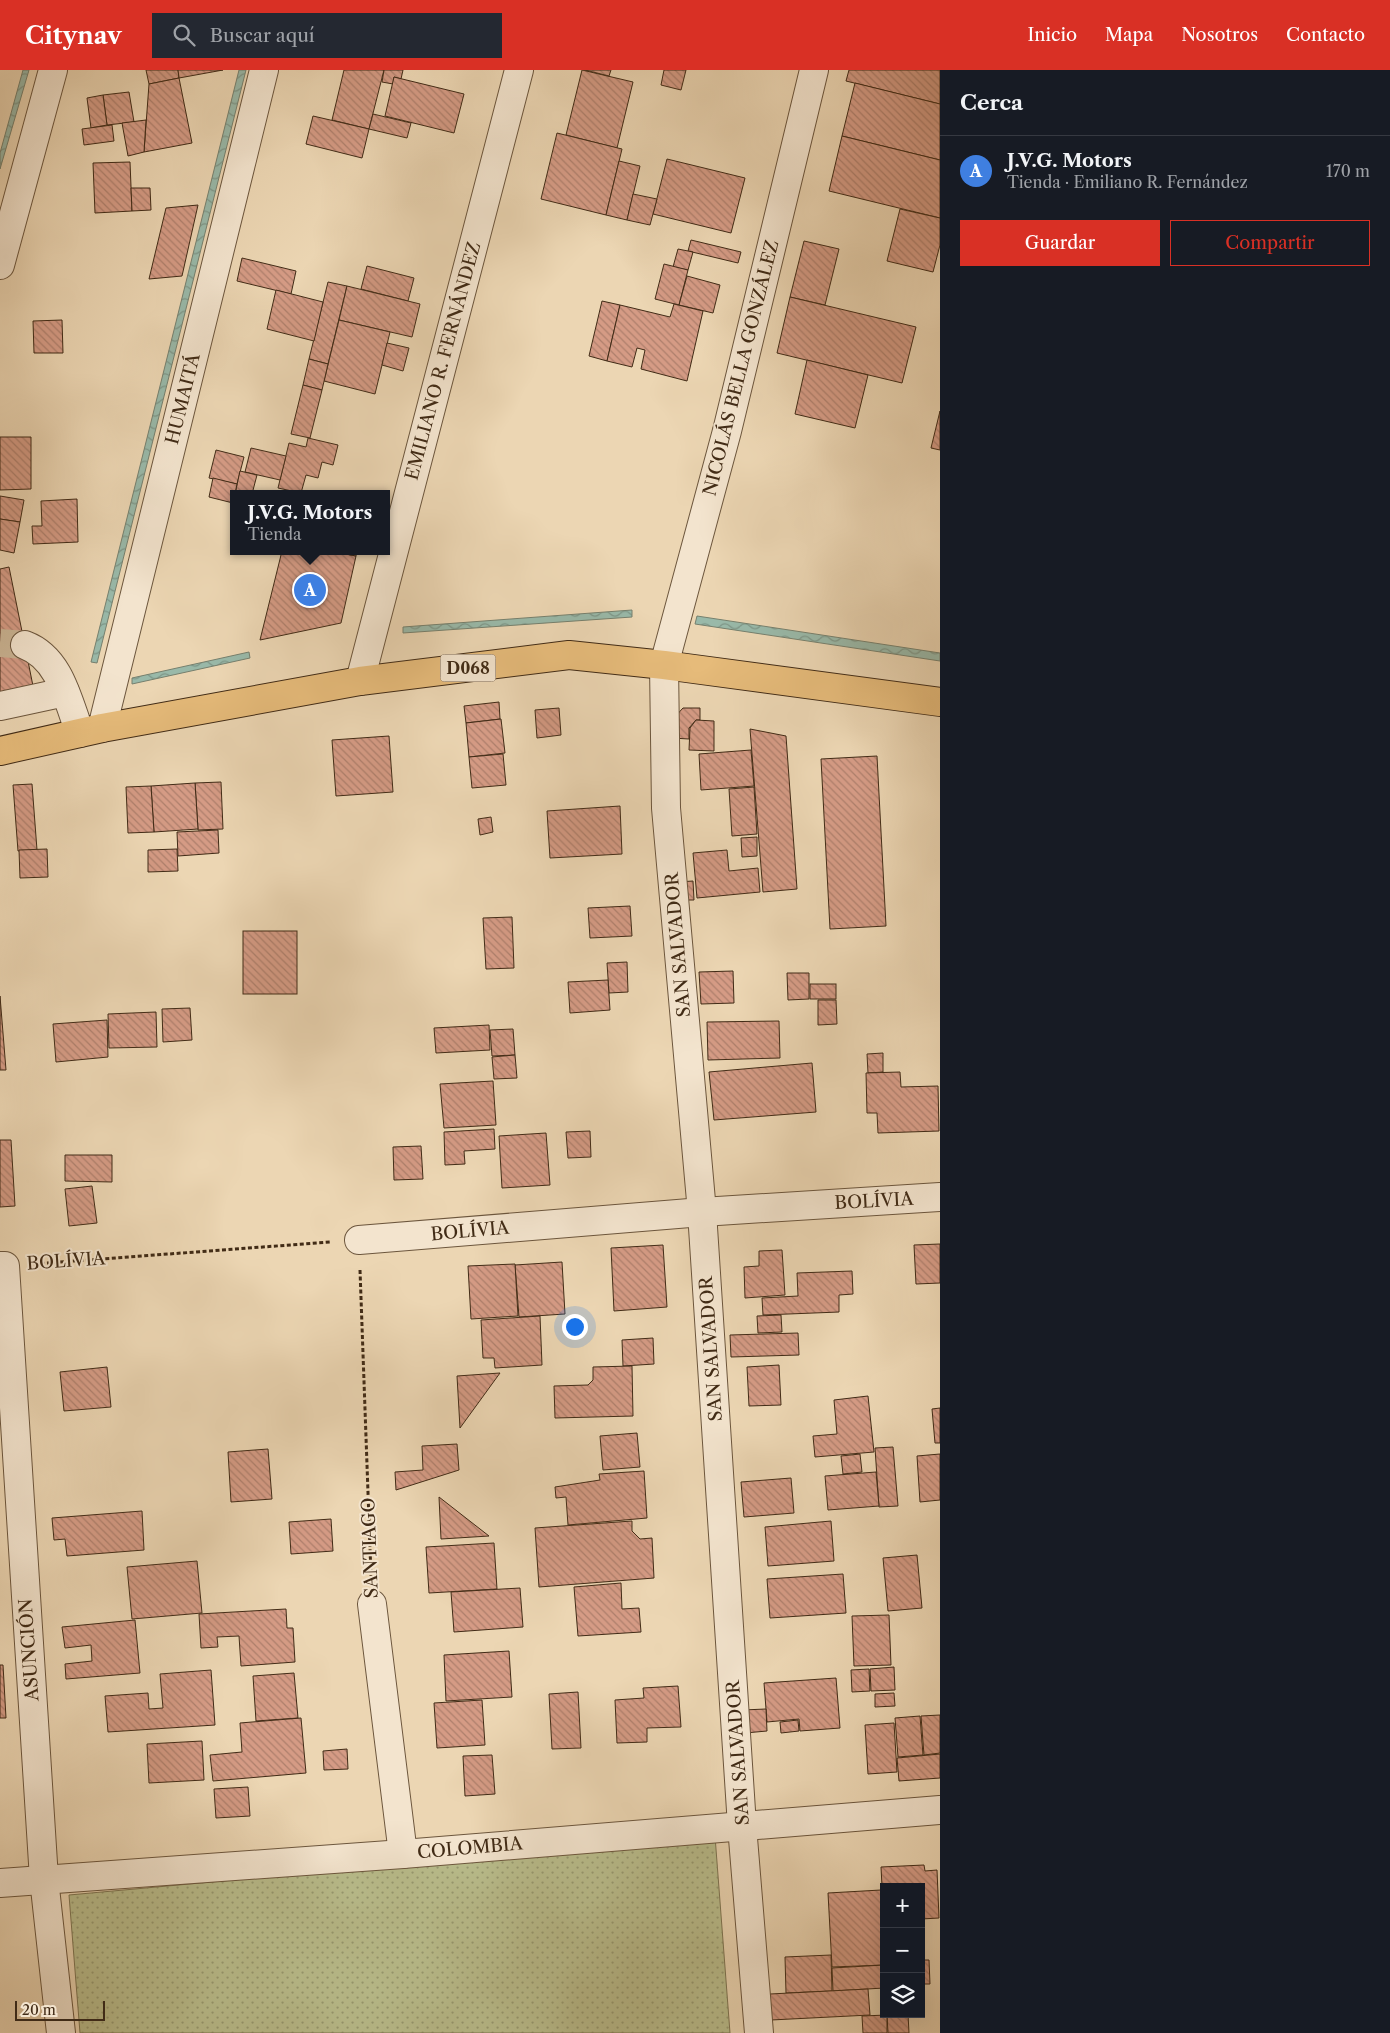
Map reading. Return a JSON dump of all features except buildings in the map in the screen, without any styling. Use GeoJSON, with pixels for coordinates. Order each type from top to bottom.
{"type":"FeatureCollection","features":[{"type":"Feature","properties":{"kind":"main road","name":"D068"},"geometry":{"type":"LineString","coordinates":[[0,751],[91,731],[360,681],[569,655],[664,665],[940,702]]}},
{"type":"Feature","properties":{"kind":"street"},"geometry":{"type":"LineString","coordinates":[[0,265],[54,70]]}},
{"type":"Feature","properties":{"kind":"street","name":"HUMAITÁ"},"geometry":{"type":"LineString","coordinates":[[91,731],[264,70]]}},
{"type":"Feature","properties":{"kind":"street","name":"EMILIANO R. FERNÁNDEZ"},"geometry":{"type":"LineString","coordinates":[[360,681],[519,70]]}},
{"type":"Feature","properties":{"kind":"street","name":"NICOLÁS BELLA GONZÁLEZ"},"geometry":{"type":"LineString","coordinates":[[664,665],[727,431],[814,70]]}},
{"type":"Feature","properties":{"kind":"street"},"geometry":{"type":"LineString","coordinates":[[25,645],[38,650],[58,673],[65,692],[91,731]]}},
{"type":"Feature","properties":{"kind":"street","name":"SAN SALVADOR"},"geometry":{"type":"LineString","coordinates":[[664,665],[666,808],[702,1212],[742,1826],[759,2033]]}},
{"type":"Feature","properties":{"kind":"street"},"geometry":{"type":"LineString","coordinates":[[0,706],[65,692]]}},
{"type":"Feature","properties":{"kind":"street","name":"BOLÍVIA"},"geometry":{"type":"LineString","coordinates":[[359,1240],[702,1212],[940,1197]]}},
{"type":"Feature","properties":{"kind":"street","name":"ASUNCIÓN"},"geometry":{"type":"LineString","coordinates":[[2,1266],[44,1879],[61,2033]]}},
{"type":"Feature","properties":{"kind":"street","name":"SANTIAGO"},"geometry":{"type":"LineString","coordinates":[[372,1604],[402,1854]]}},
{"type":"Feature","properties":{"kind":"street","name":"COLOMBIA"},"geometry":{"type":"LineString","coordinates":[[0,1883],[402,1854],[940,1810]]}},
{"type":"Feature","properties":{"kind":"path","name":"BOLÍVIA"},"geometry":{"type":"LineString","coordinates":[[2,1266],[359,1240]]}},
{"type":"Feature","properties":{"kind":"path","name":"SANTIAGO"},"geometry":{"type":"LineString","coordinates":[[359,1240],[372,1604]]}},
{"type":"Feature","properties":{"kind":"green space"},"geometry":{"type":"Polygon","coordinates":[[[715,1836],[730,2033],[80,2033],[69,1895],[715,1836]]]}},
{"type":"Feature","properties":{"kind":"water"},"geometry":{"type":"Polygon","coordinates":[[[23,70],[29,70],[0,169],[0,153],[23,70]]]}},
{"type":"Feature","properties":{"kind":"water"},"geometry":{"type":"Polygon","coordinates":[[[239,70],[246,70],[97,663],[91,662],[239,70]]]}},
{"type":"Feature","properties":{"kind":"water"},"geometry":{"type":"Polygon","coordinates":[[[632,610],[632,617],[403,633],[403,627],[632,610]]]}},
{"type":"Feature","properties":{"kind":"water"},"geometry":{"type":"Polygon","coordinates":[[[697,616],[940,653],[940,661],[695,624],[697,616]]]}},
{"type":"Feature","properties":{"kind":"water"},"geometry":{"type":"Polygon","coordinates":[[[249,652],[250,658],[132,684],[132,678],[249,652]]]}},
{"type":"Feature","properties":{"kind":"tunnel"},"geometry":{"type":"LineString","coordinates":[[0,643],[25,645]]}},
{"type":"Feature","properties":{"kind":"place","name":"J.V.G. Motors"},"geometry":{"type":"Point","coordinates":[310,590]}}]}
